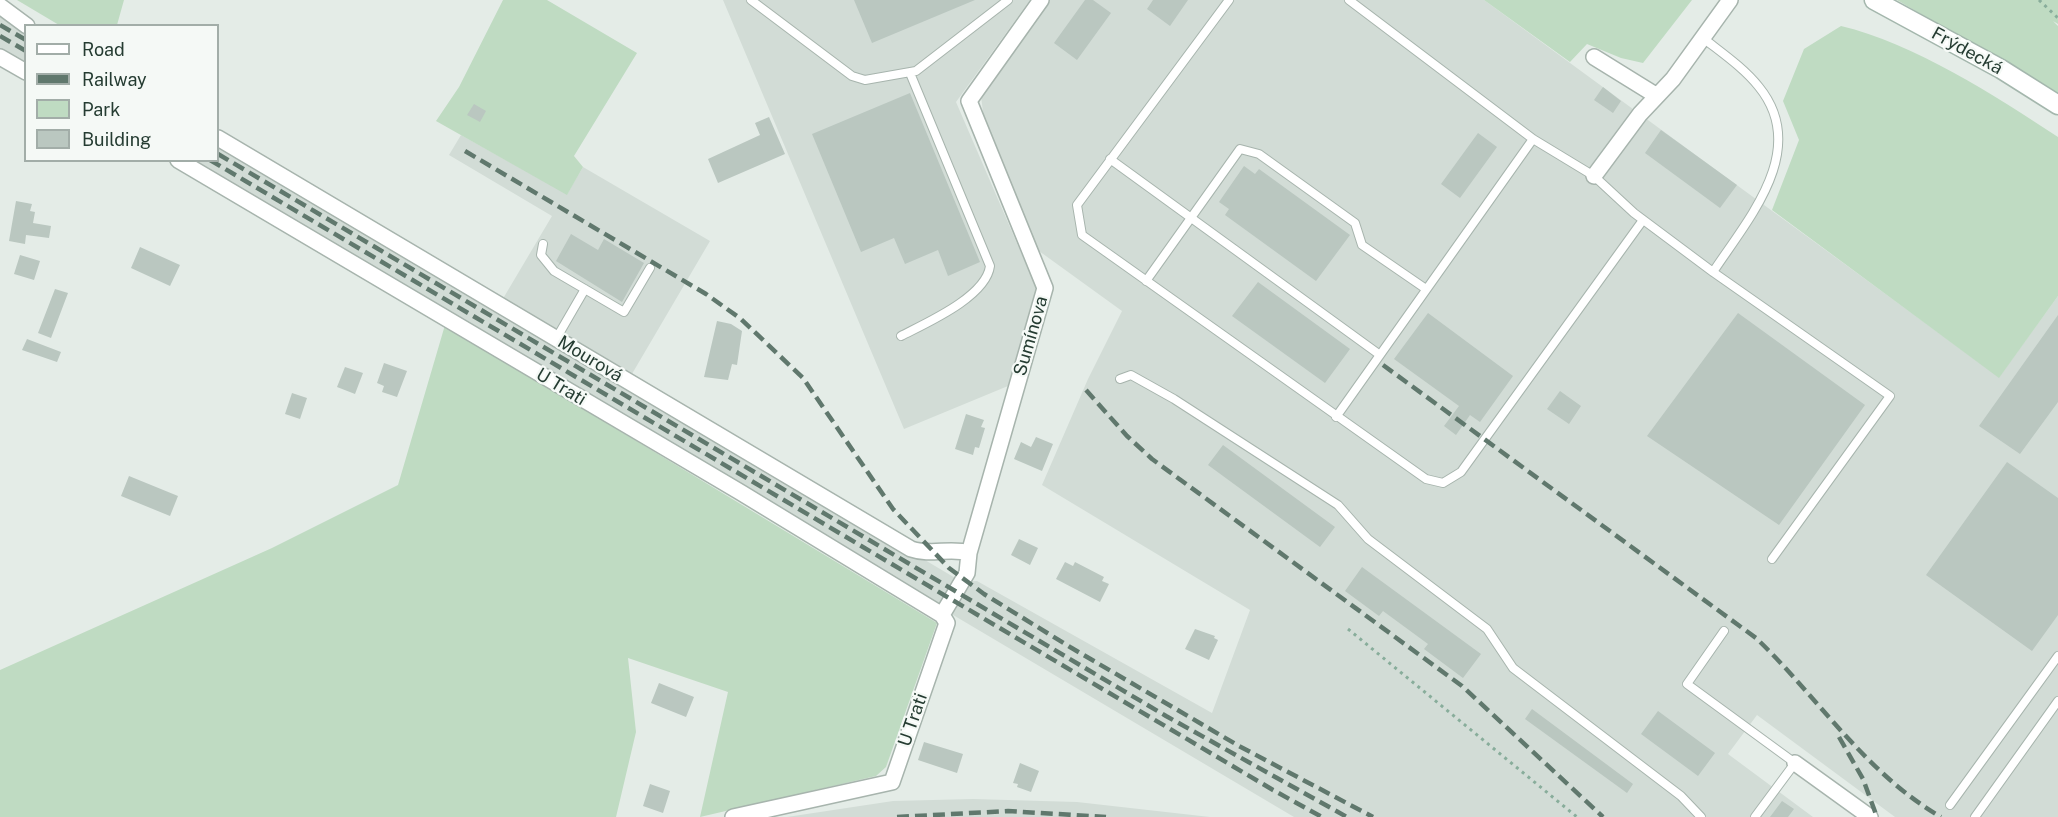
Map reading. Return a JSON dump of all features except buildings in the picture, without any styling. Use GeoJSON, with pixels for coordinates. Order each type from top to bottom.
{"type":"FeatureCollection","features":[{"type":"Feature","properties":{"kind":"main road","name":"Frýdecká"},"geometry":{"type":"LineString","coordinates":[[1874,0],[2001,69],[2058,105]]}},
{"type":"Feature","properties":{"kind":"street","name":"Sumínova"},"geometry":{"type":"LineString","coordinates":[[944,619],[967,573],[969,553],[1045,288],[969,101],[1041,0]]}},
{"type":"Feature","properties":{"kind":"street"},"geometry":{"type":"LineString","coordinates":[[1594,176],[1640,114],[1703,38],[1730,0]]}},
{"type":"Feature","properties":{"kind":"street"},"geometry":{"type":"LineString","coordinates":[[0,6],[24,24]]}},
{"type":"Feature","properties":{"kind":"street"},"geometry":{"type":"LineString","coordinates":[[0,57],[24,71]]}},
{"type":"Feature","properties":{"kind":"street"},"geometry":{"type":"LineString","coordinates":[[1594,57],[1657,96]]}},
{"type":"Feature","properties":{"kind":"street","name":"Mourová"},"geometry":{"type":"LineString","coordinates":[[219,139],[911,549],[924,553],[958,550],[969,553]]}},
{"type":"Feature","properties":{"kind":"street","name":"U Trati"},"geometry":{"type":"LineString","coordinates":[[181,162],[730,486],[944,619],[892,782],[733,817]]}},
{"type":"Feature","properties":{"kind":"street"},"geometry":{"type":"LineString","coordinates":[[1795,763],[1870,817]]}},
{"type":"Feature","properties":{"kind":"lane"},"geometry":{"type":"LineString","coordinates":[[751,0],[852,76],[865,80],[910,73],[923,68],[1008,0]]}},
{"type":"Feature","properties":{"kind":"lane"},"geometry":{"type":"LineString","coordinates":[[1229,0],[1077,205],[1082,235],[1426,479],[1443,483],[1453,479],[1461,472],[1643,220]]}},
{"type":"Feature","properties":{"kind":"lane"},"geometry":{"type":"LineString","coordinates":[[1349,0],[1533,139],[1594,176],[1643,220],[1713,272],[1890,396],[1772,559]]}},
{"type":"Feature","properties":{"kind":"lane"},"geometry":{"type":"LineString","coordinates":[[1703,38],[1749,76],[1769,100],[1777,123],[1779,146],[1774,170],[1765,194],[1713,272]]}},
{"type":"Feature","properties":{"kind":"lane"},"geometry":{"type":"LineString","coordinates":[[901,336],[962,303],[987,275],[990,266],[910,73]]}},
{"type":"Feature","properties":{"kind":"lane"},"geometry":{"type":"LineString","coordinates":[[1336,417],[1533,139]]}},
{"type":"Feature","properties":{"kind":"lane"},"geometry":{"type":"LineString","coordinates":[[1146,281],[1240,148],[1258,154],[1355,223],[1362,245],[1426,289]]}},
{"type":"Feature","properties":{"kind":"lane"},"geometry":{"type":"LineString","coordinates":[[1110,159],[1380,355]]}},
{"type":"Feature","properties":{"kind":"lane"},"geometry":{"type":"LineString","coordinates":[[543,244],[541,255],[554,271],[624,312],[650,268]]}},
{"type":"Feature","properties":{"kind":"lane"},"geometry":{"type":"LineString","coordinates":[[556,339],[585,289]]}},
{"type":"Feature","properties":{"kind":"lane"},"geometry":{"type":"LineString","coordinates":[[1120,379],[1131,375],[1174,399],[1338,505],[1368,539],[1487,629],[1513,668],[1681,796],[1701,817]]}},
{"type":"Feature","properties":{"kind":"lane"},"geometry":{"type":"LineString","coordinates":[[1724,631],[1687,684],[1795,763],[1755,817]]}},
{"type":"Feature","properties":{"kind":"lane"},"geometry":{"type":"LineString","coordinates":[[1950,805],[2058,656]]}},
{"type":"Feature","properties":{"kind":"lane"},"geometry":{"type":"LineString","coordinates":[[1975,817],[2055,712],[2058,701]]}},
{"type":"Feature","properties":{"kind":"path"},"geometry":{"type":"LineString","coordinates":[[2039,0],[2058,18]]}},
{"type":"Feature","properties":{"kind":"path"},"geometry":{"type":"LineString","coordinates":[[1348,629],[1577,817]]}},
{"type":"Feature","properties":{"kind":"shaded area"},"geometry":{"type":"Polygon","coordinates":[[[723,0],[1030,0],[956,102],[1038,292],[1008,386],[904,429],[723,0]]]}},
{"type":"Feature","properties":{"kind":"shaded area"},"geometry":{"type":"Polygon","coordinates":[[[1050,0],[1484,0],[1999,377],[2058,296],[2058,817],[1895,817],[1757,715],[1728,754],[1813,817],[1294,817],[189,162],[219,162],[219,142],[962,582],[977,581],[1212,713],[1250,610],[1042,485],[1088,379],[1122,311],[1039,251],[984,120],[981,96],[1050,0]]]}},
{"type":"Feature","properties":{"kind":"shaded area"},"geometry":{"type":"Polygon","coordinates":[[[0,12],[24,26],[24,64],[0,50],[0,12]]]}},
{"type":"Feature","properties":{"kind":"shaded area"},"geometry":{"type":"Polygon","coordinates":[[[461,135],[567,194],[583,167],[710,241],[629,379],[501,302],[552,216],[449,155],[461,135]]]}},
{"type":"Feature","properties":{"kind":"shaded area"},"geometry":{"type":"Polygon","coordinates":[[[973,799],[1077,802],[1210,817],[787,817],[893,801],[973,799]]]}},
{"type":"Feature","properties":{"kind":"green space"},"geometry":{"type":"Polygon","coordinates":[[[17,0],[124,0],[117,24],[57,24],[17,0]]]}},
{"type":"Feature","properties":{"kind":"green space"},"geometry":{"type":"Polygon","coordinates":[[[503,0],[547,0],[637,53],[574,156],[583,167],[567,195],[436,121],[459,87],[503,0]]]}},
{"type":"Feature","properties":{"kind":"green space"},"geometry":{"type":"Polygon","coordinates":[[[1484,0],[1692,0],[1643,63],[1621,58],[1587,44],[1570,62],[1484,0]]]}},
{"type":"Feature","properties":{"kind":"green space"},"geometry":{"type":"Polygon","coordinates":[[[1897,0],[2058,0],[2058,24],[2053,21],[2058,26],[2058,94],[1897,0]]]}},
{"type":"Feature","properties":{"kind":"green space"},"geometry":{"type":"Polygon","coordinates":[[[1841,26],[1897,45],[1953,72],[2058,137],[2058,296],[1999,378],[1772,210],[1799,140],[1783,101],[1804,49],[1841,26]]]}},
{"type":"Feature","properties":{"kind":"green space"},"geometry":{"type":"Polygon","coordinates":[[[445,325],[937,623],[886,767],[876,776],[700,817],[728,692],[628,658],[636,732],[616,817],[0,817],[0,670],[272,548],[398,485],[445,325]]]}},
{"type":"Feature","properties":{"kind":"railway"},"geometry":{"type":"LineString","coordinates":[[0,25],[24,39]]}},
{"type":"Feature","properties":{"kind":"railway"},"geometry":{"type":"LineString","coordinates":[[0,36],[24,50]]}},
{"type":"Feature","properties":{"kind":"railway"},"geometry":{"type":"LineString","coordinates":[[465,151],[706,294],[741,319],[803,378],[893,509],[949,568],[984,594],[1239,746],[1373,817]]}},
{"type":"Feature","properties":{"kind":"railway"},"geometry":{"type":"LineString","coordinates":[[219,155],[1166,716],[1347,817]]}},
{"type":"Feature","properties":{"kind":"railway"},"geometry":{"type":"LineString","coordinates":[[213,162],[1322,817]]}},
{"type":"Feature","properties":{"kind":"railway"},"geometry":{"type":"LineString","coordinates":[[1383,365],[1756,638],[1865,757],[1914,799],[1941,817]]}},
{"type":"Feature","properties":{"kind":"railway"},"geometry":{"type":"LineString","coordinates":[[1086,390],[1127,436],[1152,459],[1462,686],[1603,817]]}},
{"type":"Feature","properties":{"kind":"railway"},"geometry":{"type":"LineString","coordinates":[[1839,737],[1863,779],[1877,817]]}},
{"type":"Feature","properties":{"kind":"railway"},"geometry":{"type":"LineString","coordinates":[[897,817],[1008,811],[1106,817]]}}]}
